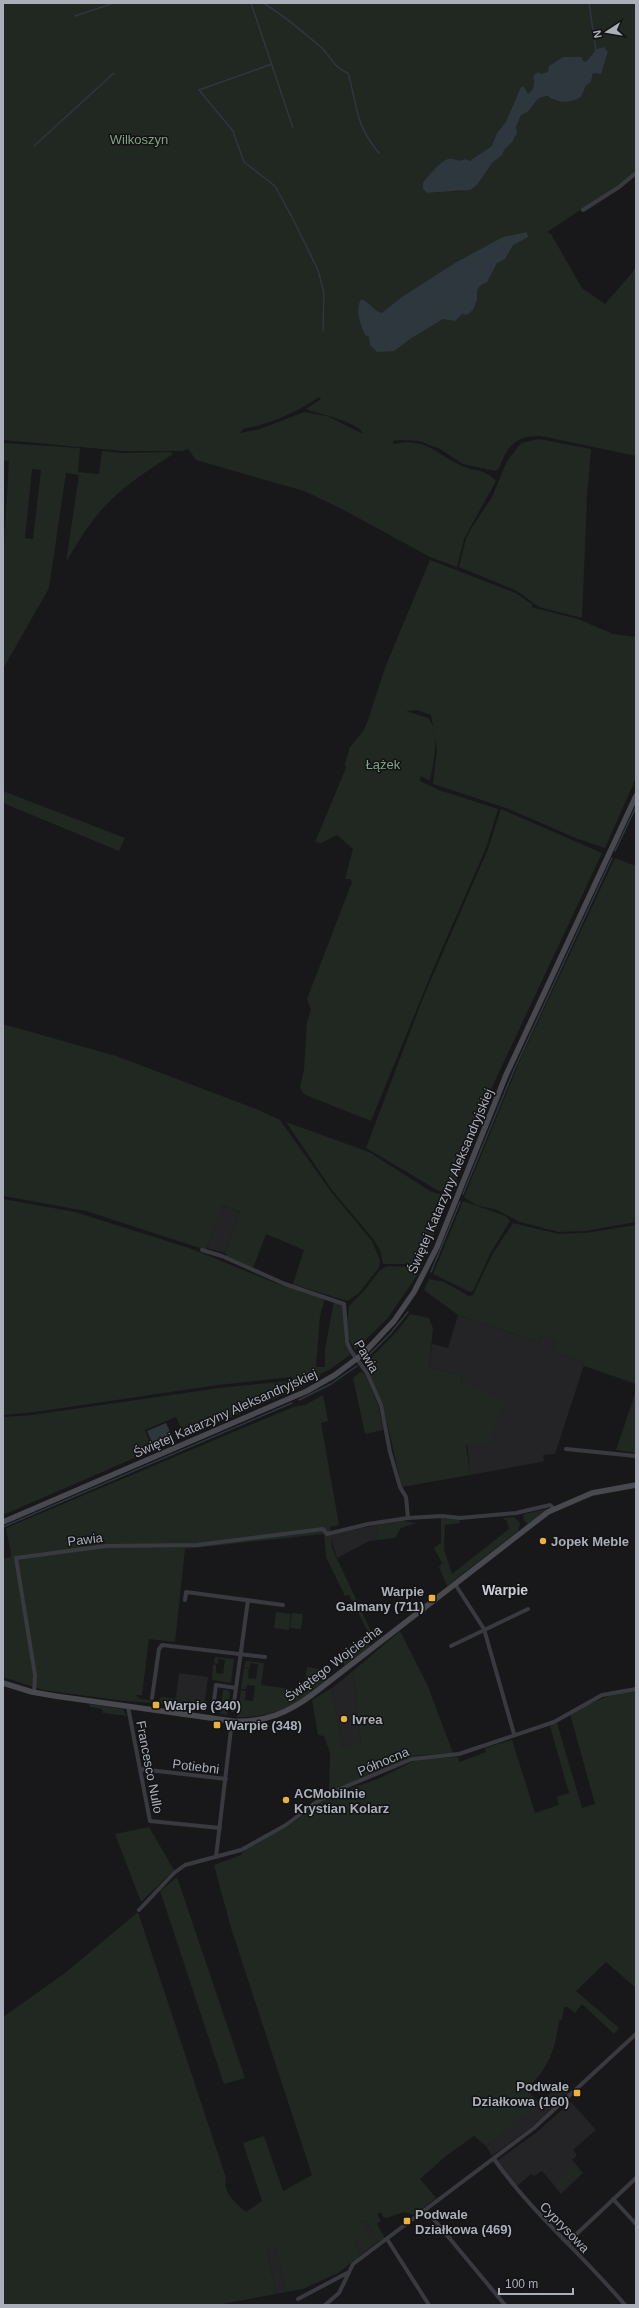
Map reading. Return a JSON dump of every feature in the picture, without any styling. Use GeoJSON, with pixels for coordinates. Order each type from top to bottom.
{"type":"FeatureCollection","features":[{"type":"Feature","properties":{"kind":"street"},"geometry":{"type":"LineString","coordinates":[[583,210],[619,187],[636,173]]}},
{"type":"Feature","properties":{"kind":"street","name":"Świętej Katarzyny Aleksandryjskiej"},"geometry":{"type":"LineString","coordinates":[[3,1522],[291,1399],[321,1383],[356,1359],[394,1321],[424,1274],[506,1075],[636,796]]}},
{"type":"Feature","properties":{"kind":"street","name":"Pawia"},"geometry":{"type":"LineString","coordinates":[[34,1693],[35,1675],[16,1558],[106,1546],[197,1545],[323,1529],[327,1534],[368,1524],[408,1518],[406,1497],[400,1487],[390,1452],[381,1405],[366,1373],[351,1351],[345,1334],[346,1308],[341,1302],[285,1284],[222,1256],[202,1250]]}},
{"type":"Feature","properties":{"kind":"street"},"geometry":{"type":"LineString","coordinates":[[566,1449],[636,1456]]}},
{"type":"Feature","properties":{"kind":"street","name":"Świętego Wojciecha"},"geometry":{"type":"LineString","coordinates":[[3,1683],[34,1693],[232,1721],[248,1721],[268,1718],[299,1705],[554,1509],[592,1493],[636,1485]]}},
{"type":"Feature","properties":{"kind":"street"},"geometry":{"type":"LineString","coordinates":[[408,1518],[442,1516],[467,1518],[516,1513],[550,1505],[554,1509]]}},
{"type":"Feature","properties":{"kind":"street"},"geometry":{"type":"LineString","coordinates":[[455,1584],[484,1630],[514,1734]]}},
{"type":"Feature","properties":{"kind":"street"},"geometry":{"type":"LineString","coordinates":[[185,1600],[186,1592],[283,1605]]}},
{"type":"Feature","properties":{"kind":"street"},"geometry":{"type":"LineString","coordinates":[[233,1710],[248,1600]]}},
{"type":"Feature","properties":{"kind":"street"},"geometry":{"type":"LineString","coordinates":[[450,1646],[528,1609]]}},
{"type":"Feature","properties":{"kind":"street"},"geometry":{"type":"LineString","coordinates":[[152,1698],[159,1650],[162,1645],[265,1657]]}},
{"type":"Feature","properties":{"kind":"street"},"geometry":{"type":"LineString","coordinates":[[213,1708],[216,1685],[236,1688]]}},
{"type":"Feature","properties":{"kind":"street","name":"Północna"},"geometry":{"type":"LineString","coordinates":[[139,1910],[174,1873],[190,1863],[241,1850],[286,1825],[333,1793],[412,1759],[459,1754],[514,1734],[554,1722],[602,1695],[636,1689]]}},
{"type":"Feature","properties":{"kind":"street","name":"Francesco Nullo"},"geometry":{"type":"LineString","coordinates":[[128,1707],[150,1821],[220,1828]]}},
{"type":"Feature","properties":{"kind":"street"},"geometry":{"type":"LineString","coordinates":[[216,1857],[232,1721]]}},
{"type":"Feature","properties":{"kind":"street","name":"Potiebni"},"geometry":{"type":"LineString","coordinates":[[140,1769],[226,1780]]}},
{"type":"Feature","properties":{"kind":"street"},"geometry":{"type":"LineString","coordinates":[[325,2305],[339,2292],[347,2273],[353,2264],[534,2128],[636,2034]]}},
{"type":"Feature","properties":{"kind":"street","name":"Cyprysowa"},"geometry":{"type":"LineString","coordinates":[[494,2159],[533,2207],[596,2271],[625,2305]]}},
{"type":"Feature","properties":{"kind":"street"},"geometry":{"type":"LineString","coordinates":[[567,2243],[636,2178]]}},
{"type":"Feature","properties":{"kind":"street"},"geometry":{"type":"LineString","coordinates":[[613,2199],[636,2224]]}},
{"type":"Feature","properties":{"kind":"street"},"geometry":{"type":"LineString","coordinates":[[426,2210],[505,2305]]}},
{"type":"Feature","properties":{"kind":"street"},"geometry":{"type":"LineString","coordinates":[[387,2239],[429,2305]]}},
{"type":"Feature","properties":{"kind":"street"},"geometry":{"type":"LineString","coordinates":[[298,2299],[347,2273]]}},
{"type":"Feature","properties":{"kind":"shaded area"},"geometry":{"type":"Polygon","coordinates":[[[604,47],[608,52],[601,74],[593,73],[591,82],[586,86],[581,97],[568,102],[555,100],[547,96],[537,100],[530,110],[521,115],[516,127],[517,133],[512,142],[504,150],[502,155],[492,163],[477,185],[470,190],[427,193],[423,189],[423,183],[445,160],[451,159],[460,161],[465,159],[470,161],[492,146],[497,133],[506,122],[521,87],[524,87],[528,94],[534,86],[533,76],[538,72],[541,74],[548,72],[549,66],[563,57],[581,57],[583,61],[586,62],[597,49],[604,47]]]}},
{"type":"Feature","properties":{"kind":"shaded area"},"geometry":{"type":"Polygon","coordinates":[[[527,232],[528,237],[513,245],[505,259],[497,263],[487,282],[481,285],[477,290],[477,300],[473,310],[467,315],[462,314],[455,321],[443,319],[410,339],[394,351],[377,352],[370,345],[369,337],[365,335],[361,326],[358,312],[361,299],[382,313],[402,297],[455,263],[503,237],[527,232]]]}},
{"type":"Feature","properties":{"kind":"shaded area"},"geometry":{"type":"Polygon","coordinates":[[[221,1205],[240,1212],[225,1253],[207,1248],[221,1205]]]}},
{"type":"Feature","properties":{"kind":"shaded area"},"geometry":{"type":"Polygon","coordinates":[[[458,1315],[539,1342],[542,1335],[559,1341],[554,1352],[585,1362],[555,1454],[543,1455],[544,1461],[541,1462],[470,1475],[461,1376],[429,1367],[432,1344],[448,1348],[458,1315]]]}},
{"type":"Feature","properties":{"kind":"shaded area"},"geometry":{"type":"Polygon","coordinates":[[[166,1423],[173,1438],[154,1447],[147,1431],[166,1423]]]}},
{"type":"Feature","properties":{"kind":"shaded area"},"geometry":{"type":"Polygon","coordinates":[[[376,1525],[378,1540],[369,1541],[337,1558],[330,1535],[376,1525]]]}},
{"type":"Feature","properties":{"kind":"shaded area"},"geometry":{"type":"Polygon","coordinates":[[[353,1671],[361,1743],[342,1749],[332,1688],[353,1671]]]}},
{"type":"Feature","properties":{"kind":"shaded area"},"geometry":{"type":"Polygon","coordinates":[[[179,1673],[208,1677],[205,1701],[176,1697],[179,1673]]]}},
{"type":"Feature","properties":{"kind":"shaded area"},"geometry":{"type":"Polygon","coordinates":[[[562,2084],[569,2093],[530,2128],[492,2156],[486,2146],[562,2084]]]}},
{"type":"Feature","properties":{"kind":"shaded area"},"geometry":{"type":"Polygon","coordinates":[[[571,2102],[596,2130],[573,2150],[577,2155],[572,2160],[583,2173],[561,2194],[542,2171],[534,2176],[531,2174],[517,2186],[497,2161],[537,2132],[571,2102]]]}},
{"type":"Feature","properties":{"kind":"shaded area"},"geometry":{"type":"Polygon","coordinates":[[[366,2220],[378,2242],[360,2256],[348,2228],[366,2220]]]}},
{"type":"Feature","properties":{"kind":"shaded area"},"geometry":{"type":"Polygon","coordinates":[[[277,2248],[286,2292],[276,2294],[267,2250],[277,2248]]]}},
{"type":"Feature","properties":{"kind":"green space","name":"Wilkoszyn"},"geometry":{"type":"Polygon","coordinates":[[[3,3],[636,3],[636,171],[626,180],[547,232],[551,234],[582,288],[605,304],[636,268],[636,456],[541,436],[534,436],[522,438],[513,444],[505,454],[499,468],[496,471],[463,464],[440,449],[419,441],[393,441],[393,444],[404,442],[422,444],[460,465],[487,474],[496,481],[464,539],[457,567],[430,557],[340,508],[304,491],[196,460],[188,449],[182,451],[124,451],[3,440],[3,3]],[[597,49],[581,72],[533,76],[533,84],[535,88],[550,98],[570,100],[581,97],[586,86],[591,82],[593,73],[601,73],[608,52],[597,49]],[[434,172],[423,183],[423,189],[427,193],[463,191],[434,172]],[[319,397],[273,421],[243,429],[240,433],[260,429],[304,412],[327,416],[363,434],[355,426],[347,422],[306,409],[321,399],[319,397]]]}},
{"type":"Feature","properties":{"kind":"green space"},"geometry":{"type":"Polygon","coordinates":[[[539,439],[591,449],[587,496],[582,618],[539,607],[517,591],[459,567],[466,539],[472,527],[492,497],[507,461],[521,443],[539,439]]]}},
{"type":"Feature","properties":{"kind":"green space"},"geometry":{"type":"Polygon","coordinates":[[[3,443],[80,448],[78,472],[99,474],[102,451],[123,453],[171,452],[173,454],[133,481],[104,507],[81,537],[66,562],[79,475],[66,473],[49,588],[3,669],[3,561],[9,461],[3,460],[3,443]],[[32,469],[25,538],[33,539],[41,470],[32,469]]]}},
{"type":"Feature","properties":{"kind":"green space","name":"Łążek"},"geometry":{"type":"Polygon","coordinates":[[[430,560],[516,593],[533,605],[531,607],[578,619],[613,634],[636,637],[636,778],[605,848],[578,839],[506,808],[433,784],[437,749],[435,736],[434,758],[430,781],[421,776],[420,781],[439,790],[498,809],[486,848],[434,967],[371,1121],[308,1096],[303,1093],[300,1087],[304,1069],[307,1022],[311,1010],[307,999],[352,882],[350,879],[345,879],[353,849],[337,835],[321,843],[315,842],[346,768],[345,764],[350,747],[364,730],[386,665],[430,560]],[[417,710],[406,711],[428,718],[434,730],[431,715],[417,710]]]}},
{"type":"Feature","properties":{"kind":"green space"},"geometry":{"type":"Polygon","coordinates":[[[3,791],[125,838],[119,851],[3,803],[3,791]]]}},
{"type":"Feature","properties":{"kind":"green space"},"geometry":{"type":"Polygon","coordinates":[[[501,809],[602,853],[493,1085],[452,1191],[439,1191],[366,1148],[423,998],[488,849],[501,809]]]}},
{"type":"Feature","properties":{"kind":"green space"},"geometry":{"type":"Polygon","coordinates":[[[615,858],[636,866],[636,1222],[585,1231],[559,1232],[520,1222],[497,1210],[476,1205],[464,1197],[521,1058],[615,858]]]}},
{"type":"Feature","properties":{"kind":"green space"},"geometry":{"type":"Polygon","coordinates":[[[3,1024],[116,1056],[261,1111],[280,1120],[332,1193],[372,1241],[380,1260],[379,1268],[359,1293],[347,1301],[293,1284],[304,1250],[266,1234],[253,1268],[228,1258],[225,1253],[240,1212],[222,1205],[206,1250],[86,1211],[3,1196],[3,1024]]]}},
{"type":"Feature","properties":{"kind":"green space"},"geometry":{"type":"Polygon","coordinates":[[[286,1122],[369,1152],[430,1191],[449,1197],[420,1269],[406,1264],[383,1264],[380,1250],[374,1240],[332,1190],[286,1122]]]}},
{"type":"Feature","properties":{"kind":"green space"},"geometry":{"type":"Polygon","coordinates":[[[3,1199],[75,1212],[189,1248],[278,1284],[325,1298],[320,1316],[316,1367],[325,1367],[325,1349],[334,1301],[344,1307],[344,1337],[350,1355],[329,1370],[320,1374],[320,1377],[295,1390],[292,1377],[218,1385],[35,1412],[3,1415],[3,1199]]]}},
{"type":"Feature","properties":{"kind":"green space"},"geometry":{"type":"Polygon","coordinates":[[[463,1201],[506,1216],[510,1221],[491,1252],[473,1291],[470,1292],[433,1274],[463,1201]]]}},
{"type":"Feature","properties":{"kind":"green space"},"geometry":{"type":"Polygon","coordinates":[[[513,1223],[559,1234],[585,1233],[636,1225],[636,1384],[584,1366],[584,1362],[554,1352],[558,1341],[542,1335],[539,1342],[458,1315],[424,1290],[429,1279],[444,1282],[469,1296],[473,1295],[492,1255],[513,1223]]]}},
{"type":"Feature","properties":{"kind":"green space"},"geometry":{"type":"Polygon","coordinates":[[[387,1266],[409,1267],[418,1274],[387,1319],[355,1350],[346,1334],[349,1306],[364,1291],[380,1270],[387,1266]]]}},
{"type":"Feature","properties":{"kind":"green space"},"geometry":{"type":"Polygon","coordinates":[[[410,1314],[429,1318],[433,1328],[429,1367],[461,1376],[461,1381],[505,1401],[490,1442],[466,1445],[470,1475],[402,1487],[383,1406],[365,1364],[399,1329],[410,1314]]]}},
{"type":"Feature","properties":{"kind":"green space"},"geometry":{"type":"Polygon","coordinates":[[[360,1372],[365,1374],[378,1405],[383,1430],[365,1434],[353,1378],[360,1372]]]}},
{"type":"Feature","properties":{"kind":"green space"},"geometry":{"type":"Polygon","coordinates":[[[290,1381],[290,1392],[185,1437],[176,1417],[145,1430],[153,1450],[3,1515],[3,1417],[32,1415],[219,1388],[290,1381]]]}},
{"type":"Feature","properties":{"kind":"green space"},"geometry":{"type":"Polygon","coordinates":[[[636,1391],[636,1453],[616,1450],[636,1391]]]}},
{"type":"Feature","properties":{"kind":"green space"},"geometry":{"type":"Polygon","coordinates":[[[323,1395],[328,1421],[321,1423],[339,1525],[330,1527],[332,1548],[376,1642],[367,1635],[368,1632],[349,1595],[345,1596],[326,1557],[324,1534],[185,1549],[175,1642],[149,1639],[142,1695],[135,1695],[140,1699],[157,1701],[162,1697],[174,1699],[176,1697],[207,1701],[205,1712],[168,1704],[124,1701],[43,1690],[3,1677],[3,1559],[10,1557],[11,1554],[6,1528],[293,1407],[305,1405],[323,1395]]]}},
{"type":"Feature","properties":{"kind":"green space"},"geometry":{"type":"Polygon","coordinates":[[[547,1509],[529,1523],[526,1523],[523,1518],[524,1514],[547,1509]]]}},
{"type":"Feature","properties":{"kind":"green space"},"geometry":{"type":"Polygon","coordinates":[[[514,1517],[520,1523],[518,1531],[447,1586],[439,1567],[442,1563],[434,1548],[441,1543],[441,1518],[459,1520],[460,1523],[445,1525],[444,1549],[452,1574],[509,1529],[507,1521],[502,1518],[514,1517]]]}},
{"type":"Feature","properties":{"kind":"green space"},"geometry":{"type":"Polygon","coordinates":[[[403,1521],[416,1523],[401,1528],[395,1538],[378,1540],[376,1525],[403,1521]]]}},
{"type":"Feature","properties":{"kind":"green space"},"geometry":{"type":"Polygon","coordinates":[[[276,1612],[291,1614],[289,1630],[274,1628],[276,1612]]]}},
{"type":"Feature","properties":{"kind":"green space"},"geometry":{"type":"Polygon","coordinates":[[[292,1613],[303,1614],[301,1629],[290,1628],[292,1613]]]}},
{"type":"Feature","properties":{"kind":"green space"},"geometry":{"type":"Polygon","coordinates":[[[400,1631],[427,1684],[453,1753],[413,1756],[382,1771],[329,1792],[330,1753],[324,1736],[318,1735],[312,1700],[332,1688],[342,1748],[361,1743],[353,1671],[400,1631]]]}},
{"type":"Feature","properties":{"kind":"green space"},"geometry":{"type":"Polygon","coordinates":[[[364,1635],[370,1646],[345,1666],[339,1654],[364,1635]]]}},
{"type":"Feature","properties":{"kind":"green space"},"geometry":{"type":"Polygon","coordinates":[[[215,1657],[234,1659],[231,1683],[212,1680],[213,1664],[216,1665],[216,1673],[223,1674],[225,1660],[218,1659],[218,1664],[214,1663],[215,1657]]]}},
{"type":"Feature","properties":{"kind":"green space"},"geometry":{"type":"Polygon","coordinates":[[[246,1661],[264,1663],[261,1685],[299,1690],[304,1689],[307,1667],[320,1669],[328,1678],[297,1702],[276,1712],[251,1717],[237,1717],[241,1690],[246,1691],[245,1700],[253,1701],[255,1686],[247,1685],[246,1689],[241,1689],[244,1668],[249,1669],[248,1678],[256,1679],[258,1664],[250,1663],[250,1668],[244,1667],[246,1661]]]}},
{"type":"Feature","properties":{"kind":"green space"},"geometry":{"type":"Polygon","coordinates":[[[223,1690],[228,1690],[230,1693],[227,1715],[220,1714],[223,1690]]]}},
{"type":"Feature","properties":{"kind":"green space"},"geometry":{"type":"Polygon","coordinates":[[[636,1690],[636,1988],[606,1962],[576,1991],[619,2028],[614,2034],[582,2004],[575,2013],[568,2007],[564,2007],[562,2019],[559,2021],[553,2051],[545,2067],[526,2090],[540,2103],[486,2146],[474,2136],[446,2156],[420,2179],[436,2198],[414,2215],[404,2212],[386,2218],[383,2217],[381,2212],[377,2214],[381,2221],[377,2224],[385,2238],[378,2242],[366,2220],[361,2222],[373,2242],[363,2250],[359,2238],[354,2240],[360,2256],[338,2273],[303,2289],[286,2292],[276,2248],[267,2251],[276,2294],[217,2305],[3,2305],[3,2017],[65,1973],[138,1912],[226,2178],[226,2188],[231,2197],[246,2212],[262,2201],[243,2143],[264,2136],[283,2191],[312,2175],[231,1928],[214,1865],[241,1855],[245,1849],[287,1827],[319,1803],[336,1794],[380,1778],[418,1759],[458,1757],[459,1762],[486,1752],[485,1748],[512,1740],[535,1813],[559,1805],[557,1797],[569,1793],[550,1726],[557,1723],[582,1808],[595,1804],[570,1714],[602,1699],[636,1690]]]}},
{"type":"Feature","properties":{"kind":"green space"},"geometry":{"type":"Polygon","coordinates":[[[89,1704],[123,1709],[127,1716],[103,1713],[102,1709],[90,1707],[89,1704]]]}},
{"type":"Feature","properties":{"kind":"green space"},"geometry":{"type":"Polygon","coordinates":[[[149,1827],[174,1870],[141,1902],[115,1834],[149,1827]]]}},
{"type":"Feature","properties":{"kind":"green space"},"geometry":{"type":"Polygon","coordinates":[[[177,1877],[245,2078],[224,2084],[160,1891],[177,1877]]]}},
{"type":"Feature","properties":{"kind":"green space"},"geometry":{"type":"Polygon","coordinates":[[[574,2165],[581,2173],[561,2191],[555,2183],[574,2165]]]}},
{"type":"Feature","properties":{"kind":"waterway"},"geometry":{"type":"LineString","coordinates":[[75,16],[114,3]]}},
{"type":"Feature","properties":{"kind":"waterway"},"geometry":{"type":"LineString","coordinates":[[251,3],[293,128]]}},
{"type":"Feature","properties":{"kind":"waterway"},"geometry":{"type":"LineString","coordinates":[[263,3],[301,30],[322,48],[336,66],[348,73],[361,123],[365,133],[379,153]]}},
{"type":"Feature","properties":{"kind":"waterway"},"geometry":{"type":"LineString","coordinates":[[589,3],[596,51]]}},
{"type":"Feature","properties":{"kind":"waterway"},"geometry":{"type":"LineString","coordinates":[[272,64],[199,90],[233,131],[244,162],[275,186],[294,221],[318,270],[324,293],[323,331]]}},
{"type":"Feature","properties":{"kind":"waterway"},"geometry":{"type":"LineString","coordinates":[[34,146],[114,73]]}},
{"type":"Feature","properties":{"kind":"waterway"},"geometry":{"type":"LineString","coordinates":[[615,851],[636,807]]}},
{"type":"Feature","properties":{"kind":"waterway"},"geometry":{"type":"LineString","coordinates":[[463,1194],[514,1070],[612,858]]}},
{"type":"Feature","properties":{"kind":"waterway"},"geometry":{"type":"LineString","coordinates":[[431,1272],[460,1202]]}},
{"type":"Feature","properties":{"kind":"waterway"},"geometry":{"type":"LineString","coordinates":[[363,1361],[390,1334],[408,1312]]}},
{"type":"Feature","properties":{"kind":"waterway"},"geometry":{"type":"LineString","coordinates":[[299,1400],[331,1384],[357,1366]]}},
{"type":"Feature","properties":{"kind":"waterway"},"geometry":{"type":"LineString","coordinates":[[3,1527],[292,1403]]}},
{"type":"Feature","properties":{"kind":"place","name":"Jopek Meble"},"geometry":{"type":"Point","coordinates":[543,1541]}},
{"type":"Feature","properties":{"kind":"place","name":"Warpie Galmany (711)"},"geometry":{"type":"Point","coordinates":[432,1598]}},
{"type":"Feature","properties":{"kind":"place","name":"Warpie (340)"},"geometry":{"type":"Point","coordinates":[156,1705]}},
{"type":"Feature","properties":{"kind":"place","name":"Ivrea"},"geometry":{"type":"Point","coordinates":[344,1719]}},
{"type":"Feature","properties":{"kind":"place","name":"Warpie (348)"},"geometry":{"type":"Point","coordinates":[217,1725]}},
{"type":"Feature","properties":{"kind":"place","name":"ACMobilnie Krystian Kolarz"},"geometry":{"type":"Point","coordinates":[286,1800]}},
{"type":"Feature","properties":{"kind":"place","name":"Podwale Działkowa (160)"},"geometry":{"type":"Point","coordinates":[577,2093]}},
{"type":"Feature","properties":{"kind":"place","name":"Podwale Działkowa (469)"},"geometry":{"type":"Point","coordinates":[407,2221]}},
{"type":"Feature","properties":{"kind":"district","name":"Warpie"},"geometry":{"type":"Point","coordinates":[505,1590]}}]}
